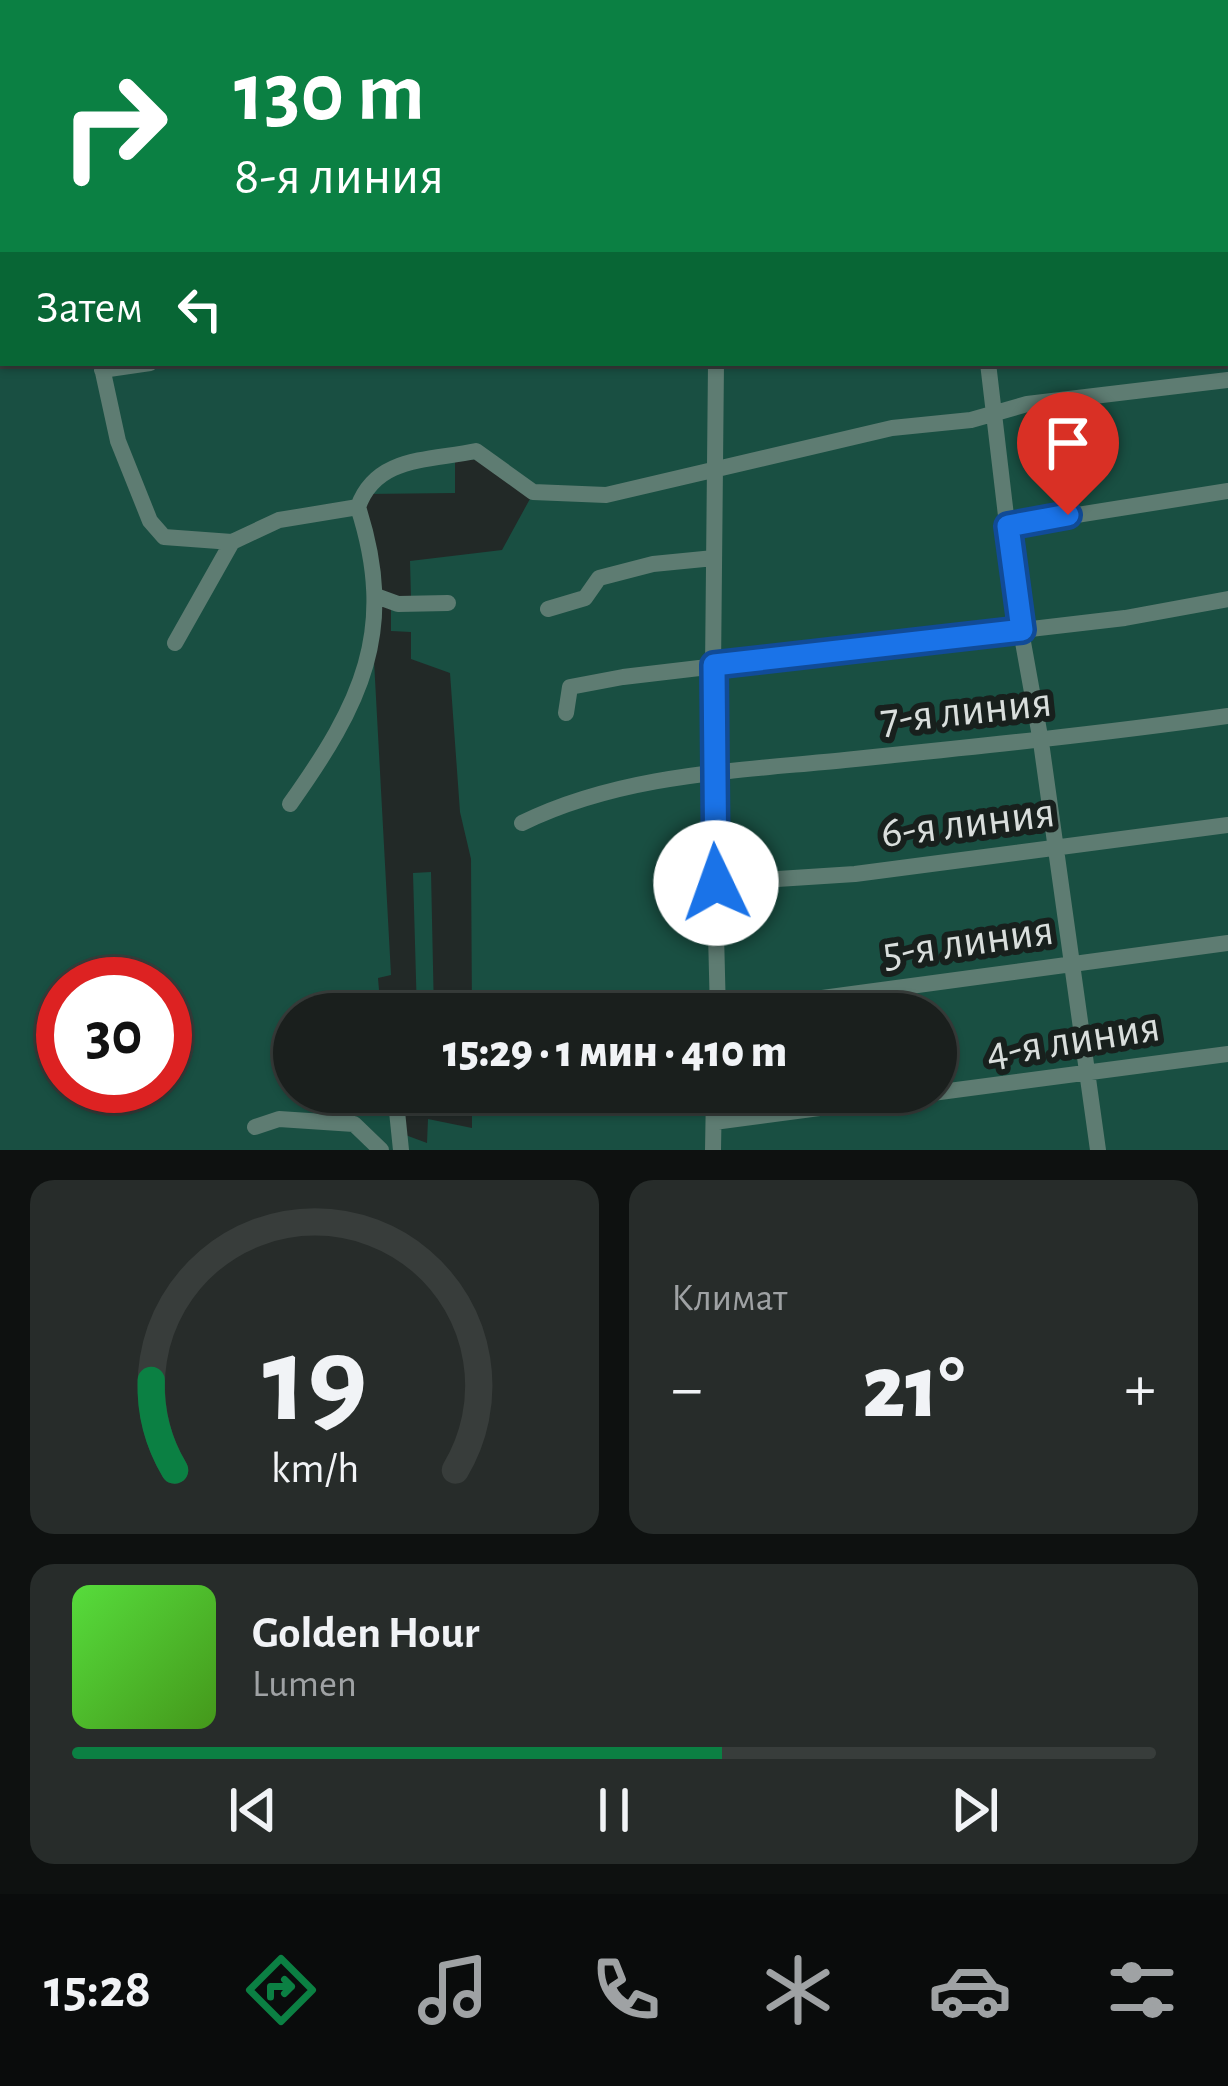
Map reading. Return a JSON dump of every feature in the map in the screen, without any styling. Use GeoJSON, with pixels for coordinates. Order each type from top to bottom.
{"type":"FeatureCollection","features":[{"type":"Feature","properties":{"kind":"street"},"geometry":{"type":"LineString","coordinates":[[101,366],[118,441],[150,521],[164,537],[232,542],[279,520],[358,507]]}},
{"type":"Feature","properties":{"kind":"street"},"geometry":{"type":"LineString","coordinates":[[716,366],[712,772],[718,993]]}},
{"type":"Feature","properties":{"kind":"street"},"geometry":{"type":"LineString","coordinates":[[988,366],[1098,1150]]}},
{"type":"Feature","properties":{"kind":"street"},"geometry":{"type":"LineString","coordinates":[[290,804],[339,734],[358,693],[376,596],[358,507],[367,481],[386,469],[476,451],[532,492],[606,495],[718,471],[765,454],[1027,404],[1228,380]]}},
{"type":"Feature","properties":{"kind":"street"},"geometry":{"type":"LineString","coordinates":[[1008,526],[1228,491]]}},
{"type":"Feature","properties":{"kind":"street"},"geometry":{"type":"LineString","coordinates":[[175,643],[232,542]]}},
{"type":"Feature","properties":{"kind":"street"},"geometry":{"type":"LineString","coordinates":[[548,609],[585,598],[599,578],[653,564],[714,558]]}},
{"type":"Feature","properties":{"kind":"street"},"geometry":{"type":"LineString","coordinates":[[376,596],[398,604],[448,603]]}},
{"type":"Feature","properties":{"kind":"street"},"geometry":{"type":"LineString","coordinates":[[566,713],[570,687],[714,665],[1022,630],[1228,598]]}},
{"type":"Feature","properties":{"kind":"street","name":"7-я линия"},"geometry":{"type":"LineString","coordinates":[[522,823],[590,796],[712,772],[1041,742],[1228,716]]}},
{"type":"Feature","properties":{"kind":"street","name":"6-я линия"},"geometry":{"type":"LineString","coordinates":[[716,883],[855,874],[1228,825]]}},
{"type":"Feature","properties":{"kind":"street","name":"5-я линия"},"geometry":{"type":"LineString","coordinates":[[863,993],[1228,944]]}},
{"type":"Feature","properties":{"kind":"street","name":"4-я линия"},"geometry":{"type":"LineString","coordinates":[[714,1122],[979,1091],[1228,1054]]}},
{"type":"Feature","properties":{"kind":"street"},"geometry":{"type":"LineString","coordinates":[[397,1113],[400,1150]]}},
{"type":"Feature","properties":{"kind":"street"},"geometry":{"type":"LineString","coordinates":[[713,1150],[714,1113]]}},
{"type":"Feature","properties":{"kind":"street"},"geometry":{"type":"LineString","coordinates":[[255,1126],[279,1119],[354,1124],[381,1150]]}},
{"type":"Feature","properties":{"kind":"green space"},"geometry":{"type":"Polygon","coordinates":[[[0,366],[1228,366],[1228,1150],[0,1150],[0,366]],[[481,459],[455,461],[455,493],[365,494],[391,975],[378,978],[379,993],[273,993],[273,1113],[390,1113],[392,1130],[427,1143],[428,1119],[472,1128],[472,1113],[957,1113],[957,993],[472,993],[471,859],[460,812],[450,673],[411,659],[411,632],[391,631],[391,598],[411,598],[410,561],[502,550],[531,497],[481,459]]]}},
{"type":"Feature","properties":{"kind":"green space"},"geometry":{"type":"Polygon","coordinates":[[[431,872],[434,993],[416,993],[413,873],[431,872]]]}},
{"type":"Feature","properties":{"kind":"route"},"geometry":{"type":"LineString","coordinates":[[716,883],[714,665],[1022,630],[1008,526],[1068,515]]}}]}
